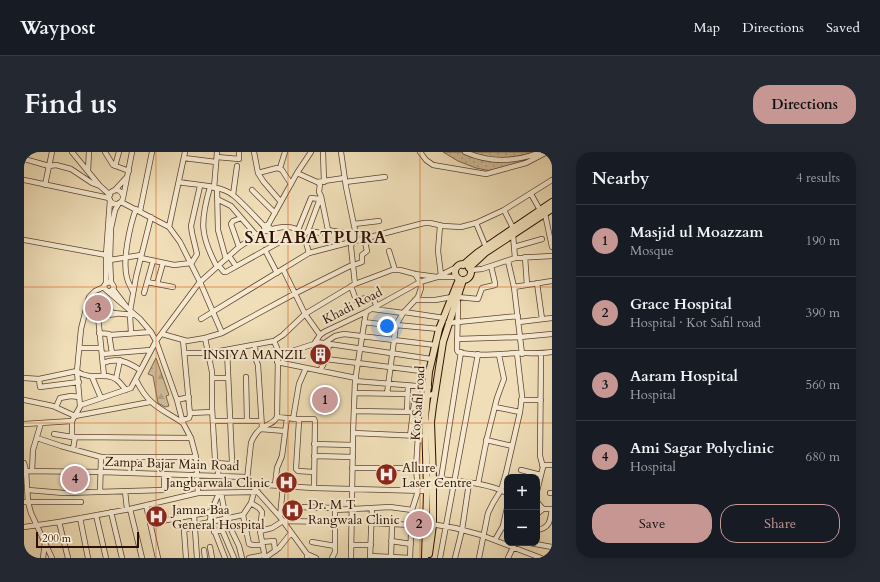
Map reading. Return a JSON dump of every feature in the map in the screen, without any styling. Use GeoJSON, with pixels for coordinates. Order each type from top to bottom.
{"type":"FeatureCollection","features":[{"type":"Feature","properties":{"kind":"main road"},"geometry":{"type":"LineString","coordinates":[[552,202],[543,212],[513,235],[485,253],[470,269],[470,277],[460,279],[455,272],[461,265],[513,228],[543,212],[552,209]]}},
{"type":"Feature","properties":{"kind":"main road"},"geometry":{"type":"LineString","coordinates":[[461,265],[470,269]]}},
{"type":"Feature","properties":{"kind":"main road","name":"Kot Safil road"},"geometry":{"type":"LineString","coordinates":[[428,558],[430,524],[431,422],[441,353],[460,279]]}},
{"type":"Feature","properties":{"kind":"main road","name":"Kot Safil road"},"geometry":{"type":"LineString","coordinates":[[425,558],[430,524],[427,491],[430,478],[425,436],[429,372],[439,329],[456,297]]}},
{"type":"Feature","properties":{"kind":"street"},"geometry":{"type":"LineString","coordinates":[[45,185],[52,152]]}},
{"type":"Feature","properties":{"kind":"street"},"geometry":{"type":"LineString","coordinates":[[72,152],[115,204],[121,201]]}},
{"type":"Feature","properties":{"kind":"street"},"geometry":{"type":"LineString","coordinates":[[88,171],[89,152]]}},
{"type":"Feature","properties":{"kind":"street"},"geometry":{"type":"LineString","coordinates":[[105,152],[111,163],[129,173]]}},
{"type":"Feature","properties":{"kind":"street"},"geometry":{"type":"LineString","coordinates":[[115,166],[119,152]]}},
{"type":"Feature","properties":{"kind":"street"},"geometry":{"type":"LineString","coordinates":[[130,311],[113,289],[113,284],[111,282],[110,260],[114,210],[121,201],[129,173],[132,152]]}},
{"type":"Feature","properties":{"kind":"street"},"geometry":{"type":"LineString","coordinates":[[133,292],[127,279],[126,258],[130,228],[138,210],[152,152]]}},
{"type":"Feature","properties":{"kind":"street"},"geometry":{"type":"LineString","coordinates":[[169,227],[185,152]]}},
{"type":"Feature","properties":{"kind":"street"},"geometry":{"type":"LineString","coordinates":[[184,158],[217,157],[239,159],[239,152]]}},
{"type":"Feature","properties":{"kind":"street"},"geometry":{"type":"LineString","coordinates":[[254,152],[258,173],[262,181],[281,202]]}},
{"type":"Feature","properties":{"kind":"street"},"geometry":{"type":"LineString","coordinates":[[280,168],[285,152]]}},
{"type":"Feature","properties":{"kind":"street"},"geometry":{"type":"LineString","coordinates":[[80,406],[131,388],[156,341],[200,282],[239,247],[257,236],[267,227],[296,173],[311,152]]}},
{"type":"Feature","properties":{"kind":"street"},"geometry":{"type":"LineString","coordinates":[[323,152],[324,182]]}},
{"type":"Feature","properties":{"kind":"street"},"geometry":{"type":"LineString","coordinates":[[341,152],[354,224],[355,235],[351,247],[354,265],[353,285],[356,300],[372,297],[377,306]]}},
{"type":"Feature","properties":{"kind":"street"},"geometry":{"type":"LineString","coordinates":[[420,152],[426,160],[433,165],[482,174],[526,163],[547,152]]}},
{"type":"Feature","properties":{"kind":"street"},"geometry":{"type":"LineString","coordinates":[[465,152],[479,157],[501,161],[519,160],[542,152]]}},
{"type":"Feature","properties":{"kind":"street"},"geometry":{"type":"LineString","coordinates":[[217,157],[214,188],[217,199],[218,230],[228,257],[236,266]]}},
{"type":"Feature","properties":{"kind":"street"},"geometry":{"type":"LineString","coordinates":[[24,159],[49,166],[56,165],[71,168],[92,183],[100,186]]}},
{"type":"Feature","properties":{"kind":"street"},"geometry":{"type":"LineString","coordinates":[[233,195],[237,166]]}},
{"type":"Feature","properties":{"kind":"street"},"geometry":{"type":"LineString","coordinates":[[258,173],[280,168]]}},
{"type":"Feature","properties":{"kind":"street"},"geometry":{"type":"LineString","coordinates":[[280,168],[290,184]]}},
{"type":"Feature","properties":{"kind":"street"},"geometry":{"type":"LineString","coordinates":[[129,173],[110,198],[106,255],[106,287],[151,332],[156,341],[183,421],[191,438],[196,457],[198,493]]}},
{"type":"Feature","properties":{"kind":"street"},"geometry":{"type":"LineString","coordinates":[[296,173],[317,182],[385,177]]}},
{"type":"Feature","properties":{"kind":"street"},"geometry":{"type":"LineString","coordinates":[[24,180],[110,198]]}},
{"type":"Feature","properties":{"kind":"street"},"geometry":{"type":"LineString","coordinates":[[201,319],[309,253],[424,223],[440,226],[461,227],[476,223],[504,210],[552,180]]}},
{"type":"Feature","properties":{"kind":"street"},"geometry":{"type":"LineString","coordinates":[[179,182],[214,188],[233,195],[267,227],[291,228],[298,230],[303,236],[309,253]]}},
{"type":"Feature","properties":{"kind":"street"},"geometry":{"type":"LineString","coordinates":[[317,182],[320,184],[318,190],[328,230],[355,235]]}},
{"type":"Feature","properties":{"kind":"street"},"geometry":{"type":"LineString","coordinates":[[110,260],[141,256],[163,264],[174,265],[191,263],[197,254],[191,226],[200,186]]}},
{"type":"Feature","properties":{"kind":"street"},"geometry":{"type":"LineString","coordinates":[[214,188],[205,205],[203,232],[208,250],[218,266],[224,272],[285,239]]}},
{"type":"Feature","properties":{"kind":"street"},"geometry":{"type":"LineString","coordinates":[[252,190],[275,213]]}},
{"type":"Feature","properties":{"kind":"street"},"geometry":{"type":"LineString","coordinates":[[114,191],[120,192],[121,201]]}},
{"type":"Feature","properties":{"kind":"street"},"geometry":{"type":"LineString","coordinates":[[531,194],[550,222],[552,247]]}},
{"type":"Feature","properties":{"kind":"street"},"geometry":{"type":"LineString","coordinates":[[298,230],[311,198],[320,197]]}},
{"type":"Feature","properties":{"kind":"street"},"geometry":{"type":"LineString","coordinates":[[303,236],[308,231],[320,197]]}},
{"type":"Feature","properties":{"kind":"street"},"geometry":{"type":"LineString","coordinates":[[217,199],[231,206],[257,236]]}},
{"type":"Feature","properties":{"kind":"street"},"geometry":{"type":"LineString","coordinates":[[121,201],[169,227],[180,242],[191,263],[222,332]]}},
{"type":"Feature","properties":{"kind":"street"},"geometry":{"type":"LineString","coordinates":[[504,210],[513,228]]}},
{"type":"Feature","properties":{"kind":"street"},"geometry":{"type":"LineString","coordinates":[[131,333],[130,311],[133,292],[151,217]]}},
{"type":"Feature","properties":{"kind":"street"},"geometry":{"type":"LineString","coordinates":[[239,247],[231,224],[241,218]]}},
{"type":"Feature","properties":{"kind":"street"},"geometry":{"type":"LineString","coordinates":[[354,224],[379,221]]}},
{"type":"Feature","properties":{"kind":"street"},"geometry":{"type":"LineString","coordinates":[[476,223],[486,247]]}},
{"type":"Feature","properties":{"kind":"street"},"geometry":{"type":"LineString","coordinates":[[439,276],[438,251],[440,226]]}},
{"type":"Feature","properties":{"kind":"street"},"geometry":{"type":"LineString","coordinates":[[308,231],[321,233]]}},
{"type":"Feature","properties":{"kind":"street"},"geometry":{"type":"LineString","coordinates":[[513,235],[515,258]]}},
{"type":"Feature","properties":{"kind":"street"},"geometry":{"type":"LineString","coordinates":[[162,334],[183,340],[205,338],[222,332],[294,294],[362,262],[362,255],[367,251],[364,238]]}},
{"type":"Feature","properties":{"kind":"street"},"geometry":{"type":"LineString","coordinates":[[24,240],[106,255]]}},
{"type":"Feature","properties":{"kind":"street"},"geometry":{"type":"LineString","coordinates":[[514,247],[542,240]]}},
{"type":"Feature","properties":{"kind":"street"},"geometry":{"type":"LineString","coordinates":[[265,250],[277,272]]}},
{"type":"Feature","properties":{"kind":"street"},"geometry":{"type":"LineString","coordinates":[[389,251],[395,270]]}},
{"type":"Feature","properties":{"kind":"street"},"geometry":{"type":"LineString","coordinates":[[470,269],[482,269],[515,258],[552,256]]}},
{"type":"Feature","properties":{"kind":"street"},"geometry":{"type":"LineString","coordinates":[[525,257],[527,285]]}},
{"type":"Feature","properties":{"kind":"street"},"geometry":{"type":"LineString","coordinates":[[144,294],[152,261]]}},
{"type":"Feature","properties":{"kind":"street"},"geometry":{"type":"LineString","coordinates":[[478,558],[488,513],[501,490],[520,412],[520,337],[514,287],[508,261]]}},
{"type":"Feature","properties":{"kind":"street"},"geometry":{"type":"LineString","coordinates":[[157,284],[163,264]]}},
{"type":"Feature","properties":{"kind":"street","name":"Khadi Road"},"geometry":{"type":"LineString","coordinates":[[280,355],[316,342],[320,335],[366,312],[420,282],[439,276],[461,265]]}},
{"type":"Feature","properties":{"kind":"street"},"geometry":{"type":"LineString","coordinates":[[415,300],[435,300],[456,297],[478,299],[482,288],[495,285],[491,266]]}},
{"type":"Feature","properties":{"kind":"street"},"geometry":{"type":"LineString","coordinates":[[282,269],[305,314],[320,335]]}},
{"type":"Feature","properties":{"kind":"street"},"geometry":{"type":"LineString","coordinates":[[185,353],[209,353],[274,341],[283,335],[305,314],[353,285],[386,272],[395,270],[408,271],[415,274],[460,279]]}},
{"type":"Feature","properties":{"kind":"street"},"geometry":{"type":"LineString","coordinates":[[387,394],[393,339],[396,326],[403,312],[415,300],[420,291],[420,282],[415,274]]}},
{"type":"Feature","properties":{"kind":"street"},"geometry":{"type":"LineString","coordinates":[[514,287],[552,281]]}},
{"type":"Feature","properties":{"kind":"street"},"geometry":{"type":"LineString","coordinates":[[73,449],[74,437],[72,421],[80,406],[77,372],[81,329],[87,303],[91,294],[106,287],[111,282]]}},
{"type":"Feature","properties":{"kind":"street"},"geometry":{"type":"LineString","coordinates":[[147,282],[173,287]]}},
{"type":"Feature","properties":{"kind":"street"},"geometry":{"type":"LineString","coordinates":[[537,283],[542,319]]}},
{"type":"Feature","properties":{"kind":"street"},"geometry":{"type":"LineString","coordinates":[[106,287],[113,289]]}},
{"type":"Feature","properties":{"kind":"street"},"geometry":{"type":"LineString","coordinates":[[456,297],[458,322],[457,350],[461,352],[499,355],[541,354],[552,352]]}},
{"type":"Feature","properties":{"kind":"street"},"geometry":{"type":"LineString","coordinates":[[87,303],[106,307],[116,314]]}},
{"type":"Feature","properties":{"kind":"street"},"geometry":{"type":"LineString","coordinates":[[372,308],[403,312],[443,320],[449,323],[518,316]]}},
{"type":"Feature","properties":{"kind":"street"},"geometry":{"type":"LineString","coordinates":[[104,376],[98,316],[130,311]]}},
{"type":"Feature","properties":{"kind":"street"},"geometry":{"type":"LineString","coordinates":[[351,558],[352,457],[355,379],[366,312]]}},
{"type":"Feature","properties":{"kind":"street"},"geometry":{"type":"LineString","coordinates":[[518,322],[552,318]]}},
{"type":"Feature","properties":{"kind":"street"},"geometry":{"type":"LineString","coordinates":[[364,322],[439,329]]}},
{"type":"Feature","properties":{"kind":"street"},"geometry":{"type":"LineString","coordinates":[[99,333],[108,333],[110,335],[151,332]]}},
{"type":"Feature","properties":{"kind":"street"},"geometry":{"type":"LineString","coordinates":[[457,339],[520,337],[552,334]]}},
{"type":"Feature","properties":{"kind":"street"},"geometry":{"type":"LineString","coordinates":[[110,335],[112,353]]}},
{"type":"Feature","properties":{"kind":"street"},"geometry":{"type":"LineString","coordinates":[[323,344],[338,335],[393,339],[435,345]]}},
{"type":"Feature","properties":{"kind":"street"},"geometry":{"type":"LineString","coordinates":[[205,338],[209,353],[212,378],[212,412],[215,459],[217,463],[229,464],[232,463],[227,350]]}},
{"type":"Feature","properties":{"kind":"street"},"geometry":{"type":"LineString","coordinates":[[183,340],[190,413],[189,418],[183,421]]}},
{"type":"Feature","properties":{"kind":"street"},"geometry":{"type":"LineString","coordinates":[[274,341],[280,355],[277,362],[276,417],[275,421],[261,428],[250,443],[246,477],[256,492],[282,520],[307,556],[316,558]]}},
{"type":"Feature","properties":{"kind":"street"},"geometry":{"type":"LineString","coordinates":[[316,342],[431,359]]}},
{"type":"Feature","properties":{"kind":"street"},"geometry":{"type":"LineString","coordinates":[[255,345],[256,360],[258,364],[261,428]]}},
{"type":"Feature","properties":{"kind":"street"},"geometry":{"type":"LineString","coordinates":[[320,371],[326,359],[329,345]]}},
{"type":"Feature","properties":{"kind":"street"},"geometry":{"type":"LineString","coordinates":[[80,348],[112,353],[151,350]]}},
{"type":"Feature","properties":{"kind":"street"},"geometry":{"type":"LineString","coordinates":[[441,478],[461,352]]}},
{"type":"Feature","properties":{"kind":"street"},"geometry":{"type":"LineString","coordinates":[[440,558],[478,354]]}},
{"type":"Feature","properties":{"kind":"street"},"geometry":{"type":"LineString","coordinates":[[540,479],[542,465],[540,456],[541,354]]}},
{"type":"Feature","properties":{"kind":"street"},"geometry":{"type":"LineString","coordinates":[[478,484],[486,440],[504,379],[499,355]]}},
{"type":"Feature","properties":{"kind":"street"},"geometry":{"type":"LineString","coordinates":[[326,359],[429,372]]}},
{"type":"Feature","properties":{"kind":"street"},"geometry":{"type":"LineString","coordinates":[[103,363],[108,360],[120,360],[129,363],[140,370]]}},
{"type":"Feature","properties":{"kind":"street"},"geometry":{"type":"LineString","coordinates":[[116,379],[120,360]]}},
{"type":"Feature","properties":{"kind":"street"},"geometry":{"type":"LineString","coordinates":[[277,362],[355,379],[388,384],[429,387]]}},
{"type":"Feature","properties":{"kind":"street"},"geometry":{"type":"LineString","coordinates":[[295,419],[299,384],[306,368]]}},
{"type":"Feature","properties":{"kind":"street"},"geometry":{"type":"LineString","coordinates":[[24,378],[39,380],[77,372],[92,377],[104,376],[116,379],[126,390]]}},
{"type":"Feature","properties":{"kind":"street"},"geometry":{"type":"LineString","coordinates":[[92,377],[101,398]]}},
{"type":"Feature","properties":{"kind":"street"},"geometry":{"type":"LineString","coordinates":[[246,377],[247,420]]}},
{"type":"Feature","properties":{"kind":"street"},"geometry":{"type":"LineString","coordinates":[[212,378],[228,378]]}},
{"type":"Feature","properties":{"kind":"street"},"geometry":{"type":"LineString","coordinates":[[39,380],[40,387],[79,382]]}},
{"type":"Feature","properties":{"kind":"street"},"geometry":{"type":"LineString","coordinates":[[136,380],[150,402],[183,421]]}},
{"type":"Feature","properties":{"kind":"street"},"geometry":{"type":"LineString","coordinates":[[407,411],[408,385]]}},
{"type":"Feature","properties":{"kind":"street"},"geometry":{"type":"LineString","coordinates":[[355,393],[407,394]]}},
{"type":"Feature","properties":{"kind":"street"},"geometry":{"type":"LineString","coordinates":[[410,436],[415,402],[435,393]]}},
{"type":"Feature","properties":{"kind":"street"},"geometry":{"type":"LineString","coordinates":[[56,407],[60,398],[71,396],[79,397]]}},
{"type":"Feature","properties":{"kind":"street"},"geometry":{"type":"LineString","coordinates":[[177,400],[189,397]]}},
{"type":"Feature","properties":{"kind":"street"},"geometry":{"type":"LineString","coordinates":[[24,400],[56,407],[75,416],[150,402]]}},
{"type":"Feature","properties":{"kind":"street"},"geometry":{"type":"LineString","coordinates":[[521,400],[541,400]]}},
{"type":"Feature","properties":{"kind":"street"},"geometry":{"type":"LineString","coordinates":[[495,407],[520,412]]}},
{"type":"Feature","properties":{"kind":"street"},"geometry":{"type":"LineString","coordinates":[[354,411],[413,412]]}},
{"type":"Feature","properties":{"kind":"street"},"geometry":{"type":"LineString","coordinates":[[190,413],[212,412]]}},
{"type":"Feature","properties":{"kind":"street"},"geometry":{"type":"LineString","coordinates":[[276,417],[315,419],[314,488]]}},
{"type":"Feature","properties":{"kind":"street"},"geometry":{"type":"LineString","coordinates":[[275,486],[277,468],[282,456],[286,418]]}},
{"type":"Feature","properties":{"kind":"street"},"geometry":{"type":"LineString","coordinates":[[295,419],[300,422],[296,469],[298,471],[314,472]]}},
{"type":"Feature","properties":{"kind":"street"},"geometry":{"type":"LineString","coordinates":[[213,421],[261,420]]}},
{"type":"Feature","properties":{"kind":"street"},"geometry":{"type":"LineString","coordinates":[[24,424],[72,421]]}},
{"type":"Feature","properties":{"kind":"street"},"geometry":{"type":"LineString","coordinates":[[32,471],[33,450],[41,423]]}},
{"type":"Feature","properties":{"kind":"street"},"geometry":{"type":"LineString","coordinates":[[261,428],[285,432]]}},
{"type":"Feature","properties":{"kind":"street"},"geometry":{"type":"LineString","coordinates":[[353,433],[425,436]]}},
{"type":"Feature","properties":{"kind":"street"},"geometry":{"type":"LineString","coordinates":[[54,434],[74,437],[191,438]]}},
{"type":"Feature","properties":{"kind":"street"},"geometry":{"type":"LineString","coordinates":[[372,508],[370,557],[410,558],[412,510],[418,491],[416,468],[418,436]]}},
{"type":"Feature","properties":{"kind":"street"},"geometry":{"type":"LineString","coordinates":[[37,438],[101,457],[196,457]]}},
{"type":"Feature","properties":{"kind":"street"},"geometry":{"type":"LineString","coordinates":[[486,440],[512,446]]}},
{"type":"Feature","properties":{"kind":"street"},"geometry":{"type":"LineString","coordinates":[[314,444],[353,444]]}},
{"type":"Feature","properties":{"kind":"street"},"geometry":{"type":"LineString","coordinates":[[314,456],[352,457]]}},
{"type":"Feature","properties":{"kind":"street"},"geometry":{"type":"LineString","coordinates":[[100,492],[101,457]]}},
{"type":"Feature","properties":{"kind":"street"},"geometry":{"type":"LineString","coordinates":[[24,463],[28,490],[26,502],[52,558]]}},
{"type":"Feature","properties":{"kind":"street"},"geometry":{"type":"LineString","coordinates":[[218,476],[219,463]]}},
{"type":"Feature","properties":{"kind":"street"},"geometry":{"type":"LineString","coordinates":[[542,465],[552,465]]}},
{"type":"Feature","properties":{"kind":"street"},"geometry":{"type":"LineString","coordinates":[[352,468],[416,468]]}},
{"type":"Feature","properties":{"kind":"street"},"geometry":{"type":"LineString","coordinates":[[521,470],[541,475]]}},
{"type":"Feature","properties":{"kind":"street","name":"Zampa Bajar Main Road"},"geometry":{"type":"LineString","coordinates":[[25,471],[246,477]]}},
{"type":"Feature","properties":{"kind":"street"},"geometry":{"type":"LineString","coordinates":[[28,490],[64,493],[164,490],[164,474]]}},
{"type":"Feature","properties":{"kind":"street"},"geometry":{"type":"LineString","coordinates":[[430,478],[441,478],[478,484],[504,492]]}},
{"type":"Feature","properties":{"kind":"street"},"geometry":{"type":"LineString","coordinates":[[455,558],[462,530],[470,483]]}},
{"type":"Feature","properties":{"kind":"street"},"geometry":{"type":"LineString","coordinates":[[250,484],[314,488],[427,491]]}},
{"type":"Feature","properties":{"kind":"street"},"geometry":{"type":"LineString","coordinates":[[282,520],[283,486]]}},
{"type":"Feature","properties":{"kind":"street"},"geometry":{"type":"LineString","coordinates":[[125,491],[128,509],[142,558]]}},
{"type":"Feature","properties":{"kind":"street"},"geometry":{"type":"LineString","coordinates":[[24,527],[37,526],[128,509],[198,493],[256,492]]}},
{"type":"Feature","properties":{"kind":"street"},"geometry":{"type":"LineString","coordinates":[[186,558],[184,530],[210,522],[243,515],[256,492]]}},
{"type":"Feature","properties":{"kind":"street"},"geometry":{"type":"LineString","coordinates":[[220,493],[211,512],[210,522],[225,558]]}},
{"type":"Feature","properties":{"kind":"street"},"geometry":{"type":"LineString","coordinates":[[220,493],[226,519],[240,549],[242,558]]}},
{"type":"Feature","properties":{"kind":"street"},"geometry":{"type":"LineString","coordinates":[[26,502],[81,502]]}},
{"type":"Feature","properties":{"kind":"street"},"geometry":{"type":"LineString","coordinates":[[251,503],[262,512],[260,530],[264,555]]}},
{"type":"Feature","properties":{"kind":"street"},"geometry":{"type":"LineString","coordinates":[[146,505],[158,558]]}},
{"type":"Feature","properties":{"kind":"street"},"geometry":{"type":"LineString","coordinates":[[540,506],[543,509]]}},
{"type":"Feature","properties":{"kind":"street"},"geometry":{"type":"LineString","coordinates":[[295,507],[334,508],[335,510],[393,508],[412,510]]}},
{"type":"Feature","properties":{"kind":"street"},"geometry":{"type":"LineString","coordinates":[[540,512],[543,509],[552,509],[547,525],[540,529]]}},
{"type":"Feature","properties":{"kind":"street"},"geometry":{"type":"LineString","coordinates":[[332,558],[335,554],[335,510]]}},
{"type":"Feature","properties":{"kind":"street"},"geometry":{"type":"LineString","coordinates":[[494,540],[503,527],[507,510]]}},
{"type":"Feature","properties":{"kind":"street"},"geometry":{"type":"LineString","coordinates":[[111,512],[122,558]]}},
{"type":"Feature","properties":{"kind":"street"},"geometry":{"type":"LineString","coordinates":[[150,523],[211,512]]}},
{"type":"Feature","properties":{"kind":"street"},"geometry":{"type":"LineString","coordinates":[[96,515],[106,558]]}},
{"type":"Feature","properties":{"kind":"street"},"geometry":{"type":"LineString","coordinates":[[194,515],[198,558]]}},
{"type":"Feature","properties":{"kind":"street"},"geometry":{"type":"LineString","coordinates":[[243,515],[248,542],[253,545],[274,541],[275,551]]}},
{"type":"Feature","properties":{"kind":"street"},"geometry":{"type":"LineString","coordinates":[[80,518],[88,558]]}},
{"type":"Feature","properties":{"kind":"street"},"geometry":{"type":"LineString","coordinates":[[260,530],[272,528],[282,520],[335,522]]}},
{"type":"Feature","properties":{"kind":"street"},"geometry":{"type":"LineString","coordinates":[[59,522],[68,558]]}},
{"type":"Feature","properties":{"kind":"street"},"geometry":{"type":"LineString","coordinates":[[372,523],[412,525]]}},
{"type":"Feature","properties":{"kind":"street"},"geometry":{"type":"LineString","coordinates":[[430,524],[462,530],[484,536],[504,544]]}},
{"type":"Feature","properties":{"kind":"street"},"geometry":{"type":"LineString","coordinates":[[391,557],[392,525]]}},
{"type":"Feature","properties":{"kind":"street"},"geometry":{"type":"LineString","coordinates":[[214,532],[221,530],[223,532],[234,558]]}},
{"type":"Feature","properties":{"kind":"street"},"geometry":{"type":"LineString","coordinates":[[249,558],[264,555],[265,558],[285,542],[291,533]]}},
{"type":"Feature","properties":{"kind":"street"},"geometry":{"type":"LineString","coordinates":[[43,558],[45,541]]}},
{"type":"Feature","properties":{"kind":"street"},"geometry":{"type":"LineString","coordinates":[[392,541],[411,544]]}},
{"type":"Feature","properties":{"kind":"street"},"geometry":{"type":"LineString","coordinates":[[312,542],[335,546]]}},
{"type":"Feature","properties":{"kind":"street"},"geometry":{"type":"LineString","coordinates":[[540,544],[552,546]]}},
{"type":"Feature","properties":{"kind":"street"},"geometry":{"type":"LineString","coordinates":[[351,545],[371,545]]}},
{"type":"Feature","properties":{"kind":"street"},"geometry":{"type":"LineString","coordinates":[[508,546],[541,558]]}},
{"type":"Feature","properties":{"kind":"street"},"geometry":{"type":"LineString","coordinates":[[528,554],[529,546]]}},
{"type":"Feature","properties":{"kind":"street"},"geometry":{"type":"LineString","coordinates":[[210,547],[212,558]]}},
{"type":"Feature","properties":{"kind":"street"},"geometry":{"type":"LineString","coordinates":[[508,558],[512,548]]}},
{"type":"Feature","properties":{"kind":"street"},"geometry":{"type":"LineString","coordinates":[[204,550],[205,558]]}},
{"type":"Feature","properties":{"kind":"green space"},"geometry":{"type":"Polygon","coordinates":[[[443,152],[546,152],[536,158],[491,171],[476,168],[458,161],[443,152]]]}},
{"type":"Feature","properties":{"kind":"green space"},"geometry":{"type":"Polygon","coordinates":[[[156,358],[169,395],[166,396],[169,406],[165,407],[158,403],[153,376],[148,374],[156,358]]]}},
{"type":"Feature","properties":{"kind":"place","name":"Aaram Hospital"},"geometry":{"type":"Point","coordinates":[98,308]}},
{"type":"Feature","properties":{"kind":"place","name":"INSIYA MANZIL"},"geometry":{"type":"Point","coordinates":[321,354]}},
{"type":"Feature","properties":{"kind":"place","name":"Masjid ul Moazzam"},"geometry":{"type":"Point","coordinates":[325,400]}},
{"type":"Feature","properties":{"kind":"place","name":"Allure Laser Centre"},"geometry":{"type":"Point","coordinates":[387,474]}},
{"type":"Feature","properties":{"kind":"place","name":"Ami Sagar Polyclinic"},"geometry":{"type":"Point","coordinates":[75,479]}},
{"type":"Feature","properties":{"kind":"place","name":"Jangbarwala Clinic"},"geometry":{"type":"Point","coordinates":[286,482]}},
{"type":"Feature","properties":{"kind":"place","name":"Dr. M T Rangwala Clinic"},"geometry":{"type":"Point","coordinates":[293,511]}},
{"type":"Feature","properties":{"kind":"place","name":"Jamna Baa General Hospital"},"geometry":{"type":"Point","coordinates":[157,516]}},
{"type":"Feature","properties":{"kind":"place","name":"Grace Hospital"},"geometry":{"type":"Point","coordinates":[419,524]}},
{"type":"Feature","properties":{"kind":"district","name":"SALABATPURA"},"geometry":{"type":"Point","coordinates":[316,237]}}]}
